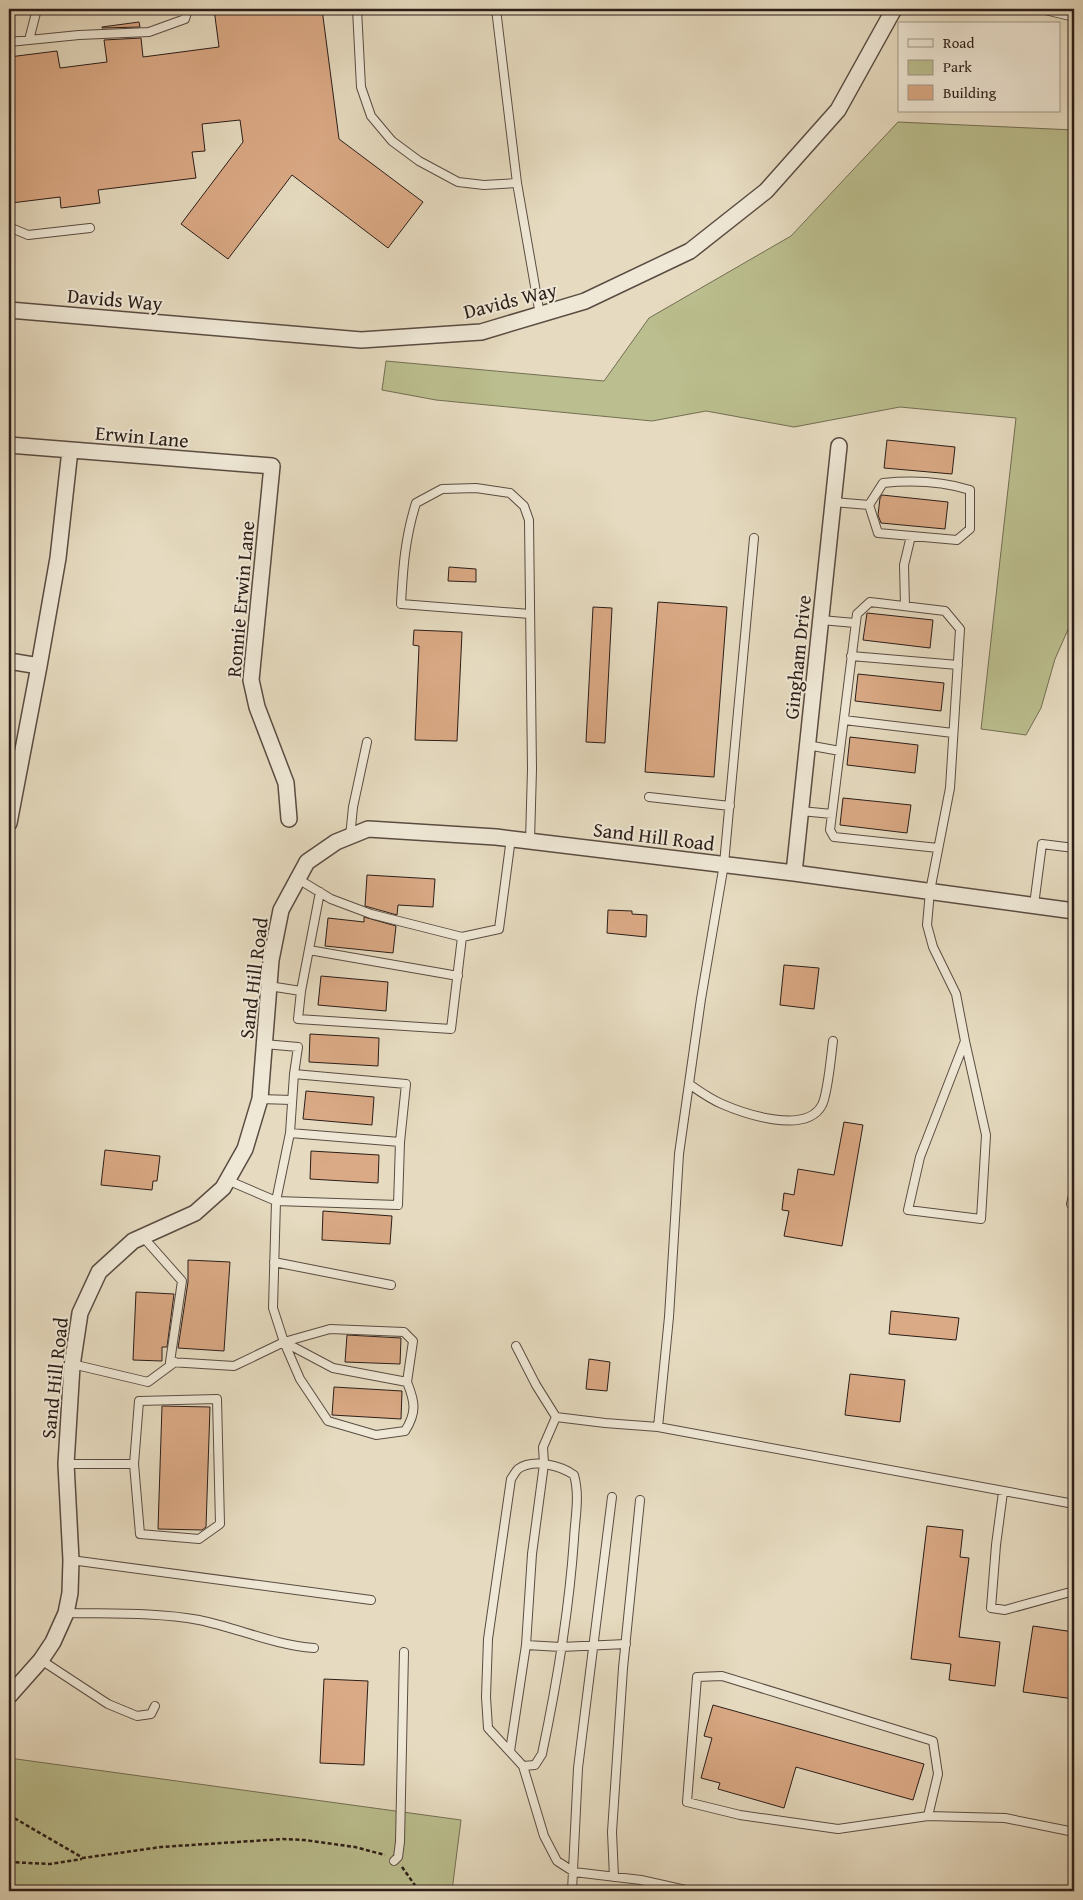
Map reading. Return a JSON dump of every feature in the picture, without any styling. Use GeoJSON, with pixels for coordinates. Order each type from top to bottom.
{"type":"FeatureCollection","features":[{"type":"Feature","properties":{"kind":"street","name":"Davids Way"},"geometry":{"type":"LineString","coordinates":[[9,310],[361,340],[481,332],[585,301],[690,251],[766,191],[838,110],[894,9]]}},
{"type":"Feature","properties":{"kind":"street","name":"Erwin Lane"},"geometry":{"type":"LineString","coordinates":[[9,446],[272,466]]}},
{"type":"Feature","properties":{"kind":"street","name":"Gingham Drive"},"geometry":{"type":"LineString","coordinates":[[794,873],[839,446]]}},
{"type":"Feature","properties":{"kind":"street"},"geometry":{"type":"LineString","coordinates":[[9,822],[58,558],[70,450]]}},
{"type":"Feature","properties":{"kind":"street","name":"Ronnie Erwin Lane"},"geometry":{"type":"LineString","coordinates":[[272,466],[251,680],[256,707],[286,783],[289,819]]}},
{"type":"Feature","properties":{"kind":"street"},"geometry":{"type":"LineString","coordinates":[[9,661],[39,666]]}},
{"type":"Feature","properties":{"kind":"street","name":"Sand Hill Road"},"geometry":{"type":"LineString","coordinates":[[9,1696],[41,1660],[53,1642],[66,1612],[70,1593],[71,1560],[66,1464],[72,1364],[80,1313],[99,1272],[133,1241],[195,1213],[223,1188],[246,1149],[260,1099],[271,960],[282,910],[307,862],[336,842],[368,829],[511,838],[794,873],[1074,911]]}},
{"type":"Feature","properties":{"kind":"lane"},"geometry":{"type":"LineString","coordinates":[[29,40],[37,9]]}},
{"type":"Feature","properties":{"kind":"lane"},"geometry":{"type":"LineString","coordinates":[[9,42],[79,35],[149,32],[185,19],[188,9]]}},
{"type":"Feature","properties":{"kind":"lane"},"geometry":{"type":"LineString","coordinates":[[357,9],[361,87],[371,116],[392,141],[419,161],[458,182],[484,185],[517,183]]}},
{"type":"Feature","properties":{"kind":"lane"},"geometry":{"type":"LineString","coordinates":[[496,9],[517,183],[540,315]]}},
{"type":"Feature","properties":{"kind":"lane"},"geometry":{"type":"LineString","coordinates":[[1041,9],[1061,11],[1074,17]]}},
{"type":"Feature","properties":{"kind":"lane"},"geometry":{"type":"LineString","coordinates":[[9,227],[28,235],[90,228]]}},
{"type":"Feature","properties":{"kind":"lane"},"geometry":{"type":"LineString","coordinates":[[911,480],[949,483],[970,490],[970,530],[957,540],[878,533],[869,505],[883,483],[911,480]]}},
{"type":"Feature","properties":{"kind":"lane"},"geometry":{"type":"LineString","coordinates":[[530,614],[401,604],[407,532],[416,503],[442,489],[468,488],[510,493],[524,506],[529,520],[532,769],[530,841]]}},
{"type":"Feature","properties":{"kind":"lane"},"geometry":{"type":"LineString","coordinates":[[833,502],[869,505]]}},
{"type":"Feature","properties":{"kind":"lane"},"geometry":{"type":"LineString","coordinates":[[905,606],[904,565],[911,536]]}},
{"type":"Feature","properties":{"kind":"lane"},"geometry":{"type":"LineString","coordinates":[[658,1427],[669,1317],[678,1154],[701,999],[724,864],[754,538]]}},
{"type":"Feature","properties":{"kind":"lane"},"geometry":{"type":"LineString","coordinates":[[938,848],[834,836],[830,830],[856,614],[870,602],[946,611],[960,629],[950,788],[930,891],[927,925],[933,948],[956,994],[986,1135],[981,1219],[908,1210],[920,1157],[965,1041]]}},
{"type":"Feature","properties":{"kind":"lane"},"geometry":{"type":"LineString","coordinates":[[820,620],[855,623]]}},
{"type":"Feature","properties":{"kind":"lane"},"geometry":{"type":"LineString","coordinates":[[851,656],[958,665]]}},
{"type":"Feature","properties":{"kind":"lane"},"geometry":{"type":"LineString","coordinates":[[844,720],[953,733]]}},
{"type":"Feature","properties":{"kind":"lane"},"geometry":{"type":"LineString","coordinates":[[350,836],[353,807],[367,742]]}},
{"type":"Feature","properties":{"kind":"lane"},"geometry":{"type":"LineString","coordinates":[[808,745],[840,751]]}},
{"type":"Feature","properties":{"kind":"lane"},"geometry":{"type":"LineString","coordinates":[[649,797],[730,806]]}},
{"type":"Feature","properties":{"kind":"lane"},"geometry":{"type":"LineString","coordinates":[[801,810],[832,814]]}},
{"type":"Feature","properties":{"kind":"lane"},"geometry":{"type":"LineString","coordinates":[[298,879],[331,899],[371,914],[462,936],[499,929],[511,838]]}},
{"type":"Feature","properties":{"kind":"lane"},"geometry":{"type":"LineString","coordinates":[[1034,905],[1042,844],[1074,848]]}},
{"type":"Feature","properties":{"kind":"lane"},"geometry":{"type":"LineString","coordinates":[[320,892],[301,991],[298,1018],[451,1029],[462,936]]}},
{"type":"Feature","properties":{"kind":"lane"},"geometry":{"type":"LineString","coordinates":[[309,950],[458,976]]}},
{"type":"Feature","properties":{"kind":"lane"},"geometry":{"type":"LineString","coordinates":[[269,986],[301,991]]}},
{"type":"Feature","properties":{"kind":"lane"},"geometry":{"type":"LineString","coordinates":[[689,1084],[720,1104],[749,1115],[780,1120],[800,1120],[814,1114],[822,1105],[833,1041]]}},
{"type":"Feature","properties":{"kind":"lane"},"geometry":{"type":"LineString","coordinates":[[143,1237],[182,1281],[170,1362],[234,1366],[284,1342],[330,1329],[404,1332],[413,1341],[407,1382],[414,1399],[413,1418],[405,1431],[376,1434],[328,1421],[300,1379],[284,1342],[273,1308],[276,1201],[290,1133],[298,1047],[264,1044]]}},
{"type":"Feature","properties":{"kind":"lane"},"geometry":{"type":"LineString","coordinates":[[227,1180],[276,1201],[398,1205],[400,1142],[406,1084],[294,1074]]}},
{"type":"Feature","properties":{"kind":"lane"},"geometry":{"type":"LineString","coordinates":[[260,1099],[292,1100]]}},
{"type":"Feature","properties":{"kind":"lane"},"geometry":{"type":"LineString","coordinates":[[290,1133],[400,1142]]}},
{"type":"Feature","properties":{"kind":"lane"},"geometry":{"type":"LineString","coordinates":[[1071,1204],[1074,1190]]}},
{"type":"Feature","properties":{"kind":"lane"},"geometry":{"type":"LineString","coordinates":[[274,1262],[391,1285]]}},
{"type":"Feature","properties":{"kind":"lane"},"geometry":{"type":"LineString","coordinates":[[284,1342],[333,1368],[407,1382]]}},
{"type":"Feature","properties":{"kind":"lane"},"geometry":{"type":"LineString","coordinates":[[516,1346],[536,1385],[556,1417]]}},
{"type":"Feature","properties":{"kind":"lane"},"geometry":{"type":"LineString","coordinates":[[72,1364],[148,1382],[175,1362]]}},
{"type":"Feature","properties":{"kind":"lane"},"geometry":{"type":"LineString","coordinates":[[217,1399],[220,1524],[199,1540],[140,1534],[134,1464],[139,1401],[217,1399]]}},
{"type":"Feature","properties":{"kind":"lane"},"geometry":{"type":"LineString","coordinates":[[556,1417],[658,1427],[1074,1504]]}},
{"type":"Feature","properties":{"kind":"lane"},"geometry":{"type":"LineString","coordinates":[[510,1751],[526,1645],[532,1554],[544,1464],[543,1447],[556,1417]]}},
{"type":"Feature","properties":{"kind":"lane"},"geometry":{"type":"LineString","coordinates":[[66,1464],[134,1464]]}},
{"type":"Feature","properties":{"kind":"lane"},"geometry":{"type":"LineString","coordinates":[[523,1766],[535,1765],[542,1754],[562,1648],[578,1487],[574,1475],[566,1470],[544,1464],[531,1464],[518,1469],[511,1479],[488,1639],[486,1698],[488,1728],[523,1766],[544,1836],[558,1861],[574,1872],[641,1880],[690,1891]]}},
{"type":"Feature","properties":{"kind":"lane"},"geometry":{"type":"LineString","coordinates":[[1003,1492],[991,1608],[1005,1610],[1074,1591]]}},
{"type":"Feature","properties":{"kind":"lane"},"geometry":{"type":"LineString","coordinates":[[572,1891],[578,1768],[612,1497]]}},
{"type":"Feature","properties":{"kind":"lane"},"geometry":{"type":"LineString","coordinates":[[614,1876],[612,1832],[626,1644],[640,1500]]}},
{"type":"Feature","properties":{"kind":"lane"},"geometry":{"type":"LineString","coordinates":[[71,1560],[371,1600]]}},
{"type":"Feature","properties":{"kind":"lane"},"geometry":{"type":"LineString","coordinates":[[66,1612],[166,1616],[198,1620],[286,1645],[314,1648]]}},
{"type":"Feature","properties":{"kind":"lane"},"geometry":{"type":"LineString","coordinates":[[526,1645],[562,1648],[626,1644]]}},
{"type":"Feature","properties":{"kind":"lane"},"geometry":{"type":"LineString","coordinates":[[394,1861],[398,1857],[400,1842],[404,1652]]}},
{"type":"Feature","properties":{"kind":"lane"},"geometry":{"type":"LineString","coordinates":[[41,1660],[108,1704],[137,1716],[150,1714],[155,1706]]}},
{"type":"Feature","properties":{"kind":"lane"},"geometry":{"type":"LineString","coordinates":[[928,1816],[938,1774],[933,1741],[722,1676],[697,1677],[687,1802],[740,1815],[838,1829],[928,1816],[1005,1818],[1074,1832]]}},
{"type":"Feature","properties":{"kind":"path"},"geometry":{"type":"LineString","coordinates":[[9,1815],[82,1858]]}},
{"type":"Feature","properties":{"kind":"path"},"geometry":{"type":"LineString","coordinates":[[9,1862],[50,1864],[161,1847],[283,1839],[304,1840],[355,1846],[384,1855],[407,1872],[419,1891]]}},
{"type":"Feature","properties":{"kind":"green space"},"geometry":{"type":"Polygon","coordinates":[[[898,122],[1074,130],[1074,616],[1055,659],[1041,708],[1026,735],[981,729],[1016,418],[900,407],[794,427],[706,411],[652,421],[436,400],[382,390],[386,361],[604,381],[649,318],[791,236],[898,122]]]}},
{"type":"Feature","properties":{"kind":"green space"},"geometry":{"type":"Polygon","coordinates":[[[9,1758],[461,1820],[452,1891],[9,1891],[9,1758]]]}},
{"type":"Feature","properties":{"kind":"building"},"geometry":{"type":"Polygon","coordinates":[[[214,9],[322,9],[339,139],[423,202],[388,248],[292,175],[228,259],[181,224],[243,142],[240,120],[202,124],[205,151],[192,152],[196,178],[98,190],[100,203],[61,208],[60,197],[11,203],[9,184],[9,57],[57,51],[60,68],[107,62],[104,40],[141,38],[143,57],[219,47],[214,9]]]}},
{"type":"Feature","properties":{"kind":"building"},"geometry":{"type":"Polygon","coordinates":[[[139,22],[140,27],[102,28],[102,27],[139,22]]]}},
{"type":"Feature","properties":{"kind":"building"},"geometry":{"type":"Polygon","coordinates":[[[887,440],[955,447],[952,474],[884,468],[887,440]]]}},
{"type":"Feature","properties":{"kind":"building"},"geometry":{"type":"Polygon","coordinates":[[[882,495],[948,502],[945,529],[881,523],[878,515],[882,495]]]}},
{"type":"Feature","properties":{"kind":"building"},"geometry":{"type":"Polygon","coordinates":[[[449,567],[476,569],[476,582],[448,581],[449,567]]]}},
{"type":"Feature","properties":{"kind":"building"},"geometry":{"type":"Polygon","coordinates":[[[658,602],[727,607],[714,777],[645,772],[658,602]]]}},
{"type":"Feature","properties":{"kind":"building"},"geometry":{"type":"Polygon","coordinates":[[[593,607],[612,608],[605,743],[586,742],[593,607]]]}},
{"type":"Feature","properties":{"kind":"building"},"geometry":{"type":"Polygon","coordinates":[[[867,613],[933,620],[930,648],[863,640],[867,613]]]}},
{"type":"Feature","properties":{"kind":"building"},"geometry":{"type":"Polygon","coordinates":[[[414,630],[462,632],[457,741],[415,740],[419,646],[413,645],[414,630]]]}},
{"type":"Feature","properties":{"kind":"building"},"geometry":{"type":"Polygon","coordinates":[[[858,674],[944,683],[941,711],[855,701],[858,674]]]}},
{"type":"Feature","properties":{"kind":"building"},"geometry":{"type":"Polygon","coordinates":[[[850,737],[918,745],[915,773],[847,765],[850,737]]]}},
{"type":"Feature","properties":{"kind":"building"},"geometry":{"type":"Polygon","coordinates":[[[843,798],[911,805],[907,833],[840,825],[843,798]]]}},
{"type":"Feature","properties":{"kind":"building"},"geometry":{"type":"Polygon","coordinates":[[[367,875],[435,879],[433,907],[398,905],[397,915],[365,906],[367,875]]]}},
{"type":"Feature","properties":{"kind":"building"},"geometry":{"type":"Polygon","coordinates":[[[608,910],[632,911],[632,914],[647,915],[646,937],[607,933],[608,910]]]}},
{"type":"Feature","properties":{"kind":"building"},"geometry":{"type":"Polygon","coordinates":[[[364,917],[396,926],[393,953],[325,946],[328,918],[364,922],[364,917]]]}},
{"type":"Feature","properties":{"kind":"building"},"geometry":{"type":"Polygon","coordinates":[[[784,965],[819,968],[814,1009],[780,1005],[784,965]]]}},
{"type":"Feature","properties":{"kind":"building"},"geometry":{"type":"Polygon","coordinates":[[[321,976],[388,982],[386,1011],[318,1005],[321,976]]]}},
{"type":"Feature","properties":{"kind":"building"},"geometry":{"type":"Polygon","coordinates":[[[310,1034],[379,1038],[378,1066],[309,1062],[310,1034]]]}},
{"type":"Feature","properties":{"kind":"building"},"geometry":{"type":"Polygon","coordinates":[[[306,1091],[374,1097],[372,1125],[303,1119],[306,1091]]]}},
{"type":"Feature","properties":{"kind":"building"},"geometry":{"type":"Polygon","coordinates":[[[844,1122],[863,1125],[842,1246],[784,1236],[789,1211],[782,1210],[784,1193],[794,1195],[798,1169],[834,1175],[844,1122]]]}},
{"type":"Feature","properties":{"kind":"building"},"geometry":{"type":"Polygon","coordinates":[[[105,1150],[160,1156],[157,1181],[153,1181],[152,1190],[101,1185],[105,1150]]]}},
{"type":"Feature","properties":{"kind":"building"},"geometry":{"type":"Polygon","coordinates":[[[311,1151],[379,1155],[378,1183],[310,1179],[311,1151]]]}},
{"type":"Feature","properties":{"kind":"building"},"geometry":{"type":"Polygon","coordinates":[[[323,1211],[392,1216],[390,1244],[322,1240],[323,1211]]]}},
{"type":"Feature","properties":{"kind":"building"},"geometry":{"type":"Polygon","coordinates":[[[188,1260],[230,1262],[224,1351],[178,1348],[188,1282],[188,1260]]]}},
{"type":"Feature","properties":{"kind":"building"},"geometry":{"type":"Polygon","coordinates":[[[136,1292],[174,1294],[167,1347],[162,1347],[162,1361],[133,1360],[136,1292]]]}},
{"type":"Feature","properties":{"kind":"building"},"geometry":{"type":"Polygon","coordinates":[[[891,1311],[959,1318],[956,1340],[889,1334],[891,1311]]]}},
{"type":"Feature","properties":{"kind":"building"},"geometry":{"type":"Polygon","coordinates":[[[347,1335],[401,1338],[400,1364],[345,1362],[347,1335]]]}},
{"type":"Feature","properties":{"kind":"building"},"geometry":{"type":"Polygon","coordinates":[[[589,1359],[610,1362],[607,1391],[586,1389],[589,1359]]]}},
{"type":"Feature","properties":{"kind":"building"},"geometry":{"type":"Polygon","coordinates":[[[850,1374],[905,1380],[900,1422],[845,1415],[850,1374]]]}},
{"type":"Feature","properties":{"kind":"building"},"geometry":{"type":"Polygon","coordinates":[[[334,1387],[402,1391],[401,1419],[332,1415],[334,1387]]]}},
{"type":"Feature","properties":{"kind":"building"},"geometry":{"type":"Polygon","coordinates":[[[162,1406],[210,1407],[206,1527],[202,1530],[158,1529],[162,1406]]]}},
{"type":"Feature","properties":{"kind":"building"},"geometry":{"type":"Polygon","coordinates":[[[927,1526],[963,1530],[960,1557],[969,1558],[959,1637],[1000,1642],[995,1686],[949,1680],[951,1664],[911,1659],[927,1526]]]}},
{"type":"Feature","properties":{"kind":"building"},"geometry":{"type":"Polygon","coordinates":[[[1033,1626],[1074,1632],[1074,1699],[1023,1692],[1033,1626]]]}},
{"type":"Feature","properties":{"kind":"building"},"geometry":{"type":"Polygon","coordinates":[[[324,1679],[368,1681],[364,1765],[320,1763],[324,1679]]]}},
{"type":"Feature","properties":{"kind":"building"},"geometry":{"type":"Polygon","coordinates":[[[713,1705],[924,1764],[913,1800],[796,1767],[784,1808],[718,1789],[720,1783],[701,1778],[712,1738],[704,1736],[713,1705]]]}}]}
